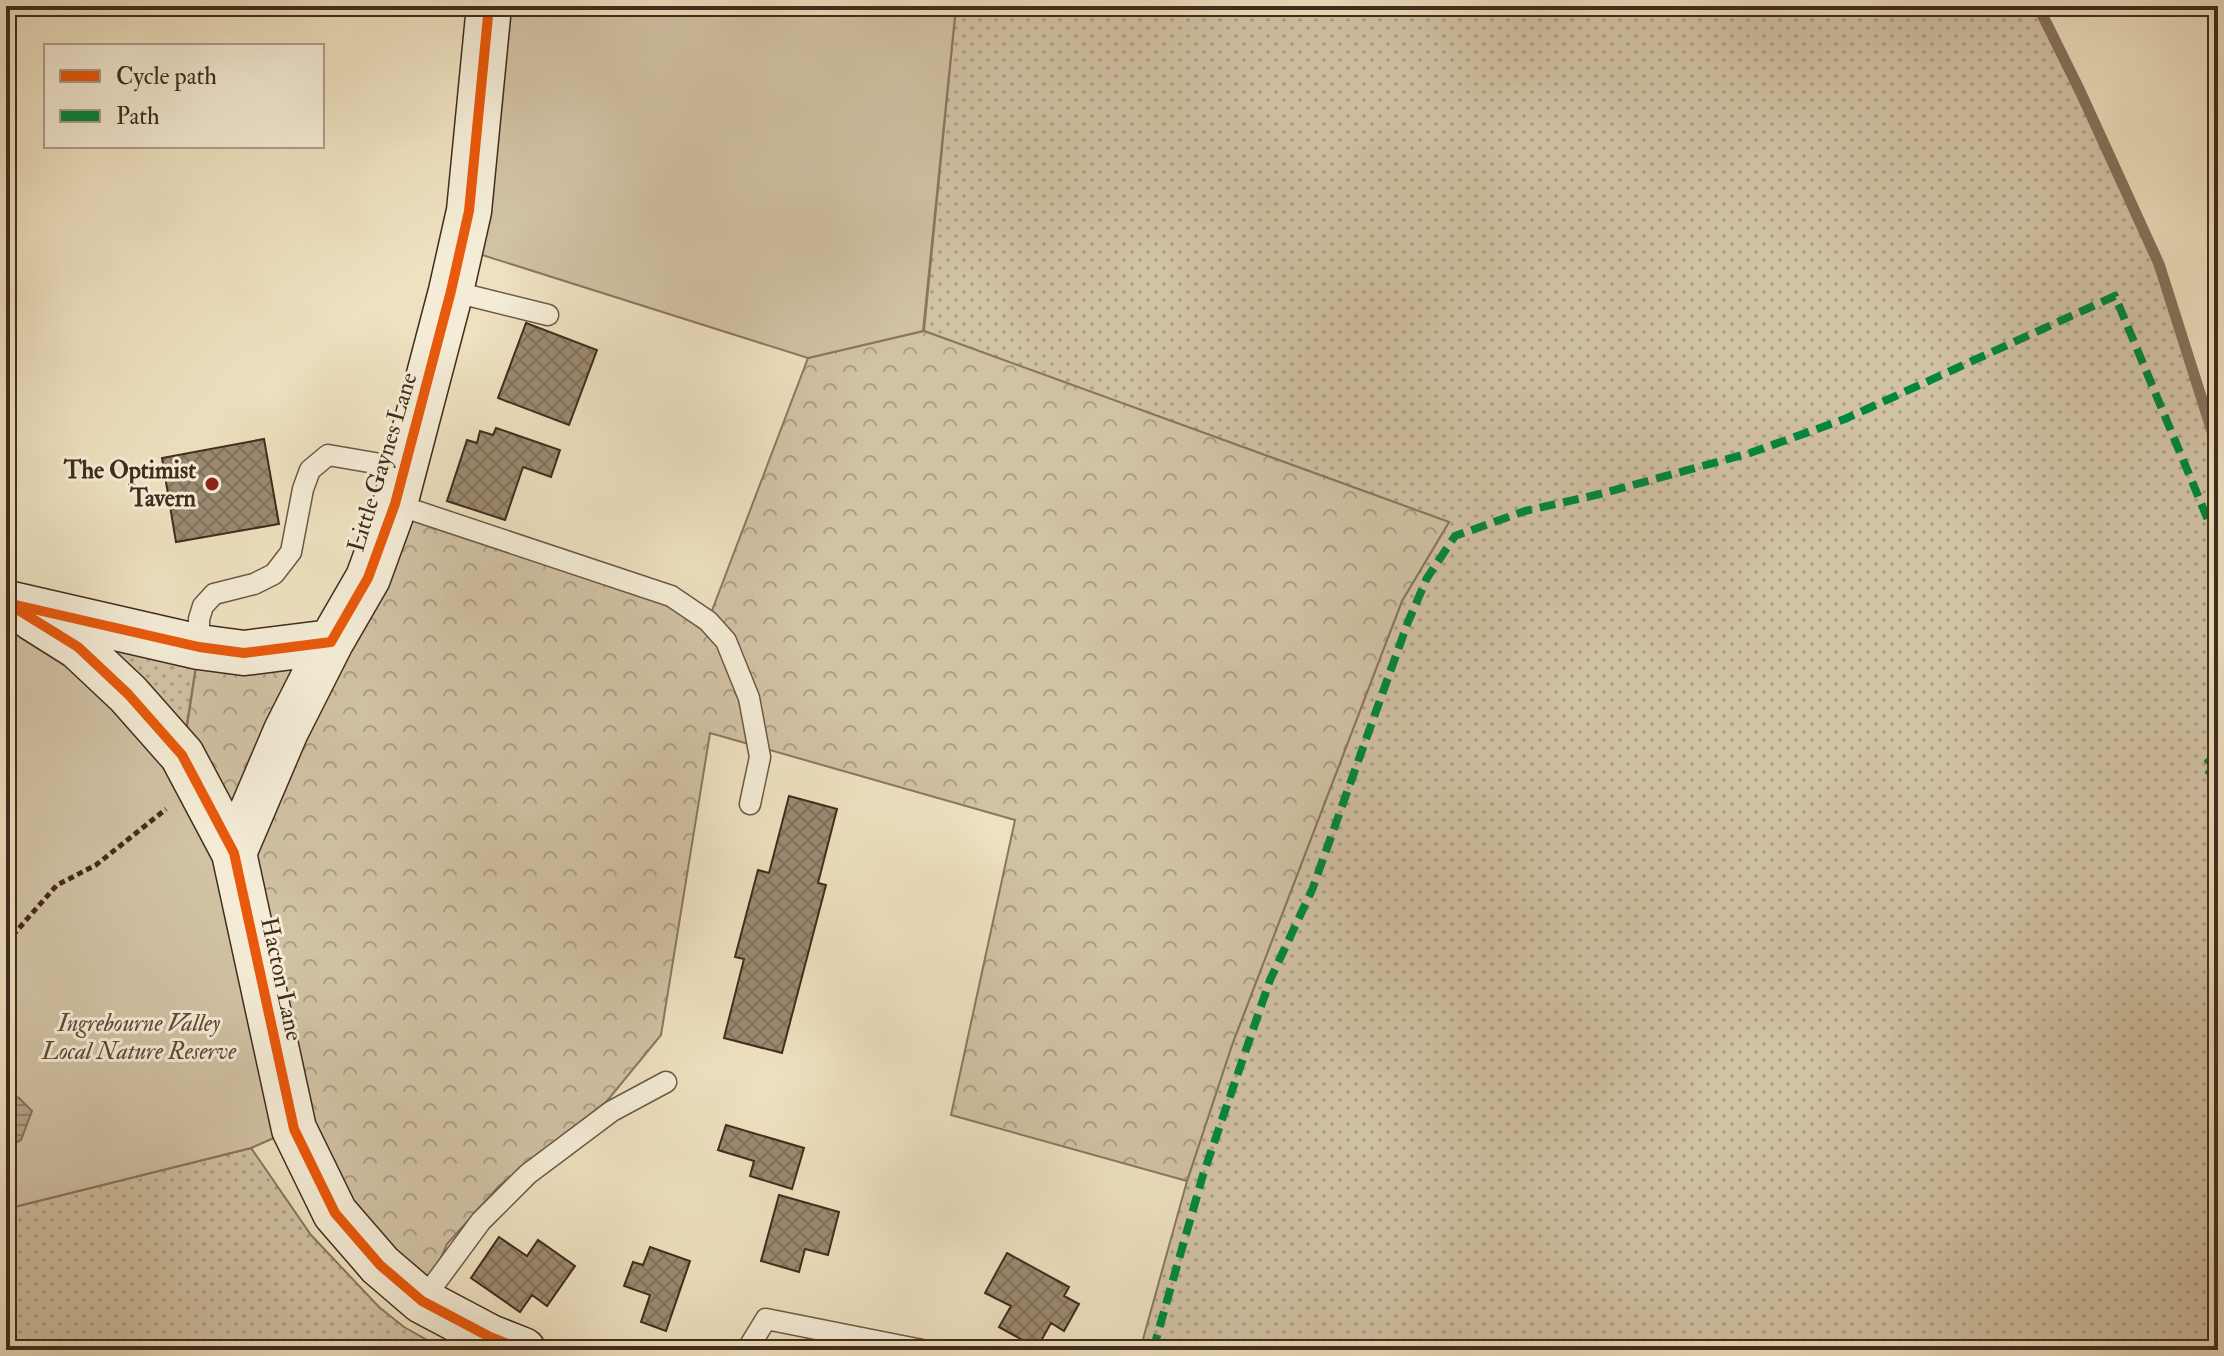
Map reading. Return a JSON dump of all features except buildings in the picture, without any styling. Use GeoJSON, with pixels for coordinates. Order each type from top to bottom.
{"type":"FeatureCollection","features":[{"type":"Feature","properties":{"kind":"street","name":"Little Gaynes Lane"},"geometry":{"type":"LineString","coordinates":[[234,853],[286,731],[368,578],[399,486],[469,211],[489,6]]}},
{"type":"Feature","properties":{"kind":"street"},"geometry":{"type":"LineString","coordinates":[[6,602],[199,647],[244,653],[331,642]]}},
{"type":"Feature","properties":{"kind":"street","name":"Hacton Lane"},"geometry":{"type":"LineString","coordinates":[[6,602],[78,647],[128,694],[182,755],[198,784],[234,853],[294,1129],[335,1213],[380,1265],[422,1301],[490,1337],[523,1350]]}},
{"type":"Feature","properties":{"kind":"lane"},"geometry":{"type":"LineString","coordinates":[[451,291],[548,315]]}},
{"type":"Feature","properties":{"kind":"lane"},"geometry":{"type":"LineString","coordinates":[[199,647],[199,619],[203,606],[214,594],[254,584],[274,574],[291,552],[303,489],[310,470],[328,455],[671,596],[708,621],[726,641],[749,698],[760,757],[750,804]]}},
{"type":"Feature","properties":{"kind":"lane"},"geometry":{"type":"LineString","coordinates":[[422,1301],[481,1221],[528,1174],[612,1111],[666,1082]]}},
{"type":"Feature","properties":{"kind":"lane"},"geometry":{"type":"LineString","coordinates":[[747,1350],[766,1319],[922,1350]]}},
{"type":"Feature","properties":{"kind":"path"},"geometry":{"type":"LineString","coordinates":[[6,943],[57,885],[96,865],[198,784]]}},
{"type":"Feature","properties":{"kind":"green space"},"geometry":{"type":"Polygon","coordinates":[[[489,6],[956,6],[923,331],[808,358],[460,248],[489,6]]]}},
{"type":"Feature","properties":{"kind":"green space"},"geometry":{"type":"Polygon","coordinates":[[[956,6],[2038,6],[2159,264],[2218,450],[2218,1350],[1140,1350],[1187,1181],[1232,1045],[1402,601],[1449,522],[924,331],[956,6]]]}},
{"type":"Feature","properties":{"kind":"green space"},"geometry":{"type":"Polygon","coordinates":[[[924,331],[1449,522],[1402,601],[1232,1045],[1187,1181],[951,1115],[1015,820],[710,733],[661,1035],[607,1101],[499,1186],[447,1244],[422,1301],[294,1129],[251,1148],[6,1209],[183,754],[199,647],[331,642],[395,504],[458,524],[708,621],[808,358],[924,331]]]}},
{"type":"Feature","properties":{"kind":"green space","name":"Ingrebourne Valley Local Nature Reserve"},"geometry":{"type":"Polygon","coordinates":[[[6,602],[182,755],[294,1129],[251,1148],[6,1209],[6,602]]]}},
{"type":"Feature","properties":{"kind":"green space"},"geometry":{"type":"Polygon","coordinates":[[[78,647],[199,647],[182,755],[78,647]]]}},
{"type":"Feature","properties":{"kind":"green space"},"geometry":{"type":"Polygon","coordinates":[[[251,1148],[311,1235],[379,1307],[404,1327],[445,1350],[6,1350],[6,1209],[251,1148]]]}},
{"type":"Feature","properties":{"kind":"shaded area"},"geometry":{"type":"Polygon","coordinates":[[[6,1094],[19,1098],[32,1111],[21,1140],[6,1148],[6,1094]]]}},
{"type":"Feature","properties":{"kind":"waterway"},"geometry":{"type":"LineString","coordinates":[[2038,6],[2159,264],[2218,450]]}},
{"type":"Feature","properties":{"kind":"marked path"},"geometry":{"type":"LineString","coordinates":[[1153,1350],[1203,1175],[1270,980],[1312,890],[1408,622],[1427,578],[1455,536],[1525,511],[1750,453],[1845,419],[2115,296],[2218,544]]}},
{"type":"Feature","properties":{"kind":"marked path"},"geometry":{"type":"LineString","coordinates":[[2218,753],[2204,766],[2218,781]]}},
{"type":"Feature","properties":{"kind":"cycle path"},"geometry":{"type":"LineString","coordinates":[[7,603],[199,647],[244,653],[331,642],[368,578],[395,504],[451,291],[469,211],[489,6]]}},
{"type":"Feature","properties":{"kind":"cycle path"},"geometry":{"type":"LineString","coordinates":[[20,611],[78,647],[128,694],[182,755],[234,853],[294,1129],[335,1213],[380,1265],[422,1301],[490,1337],[523,1350]]}},
{"type":"Feature","properties":{"kind":"place","name":"The Optimist Tavern"},"geometry":{"type":"Point","coordinates":[212,484]}}]}
